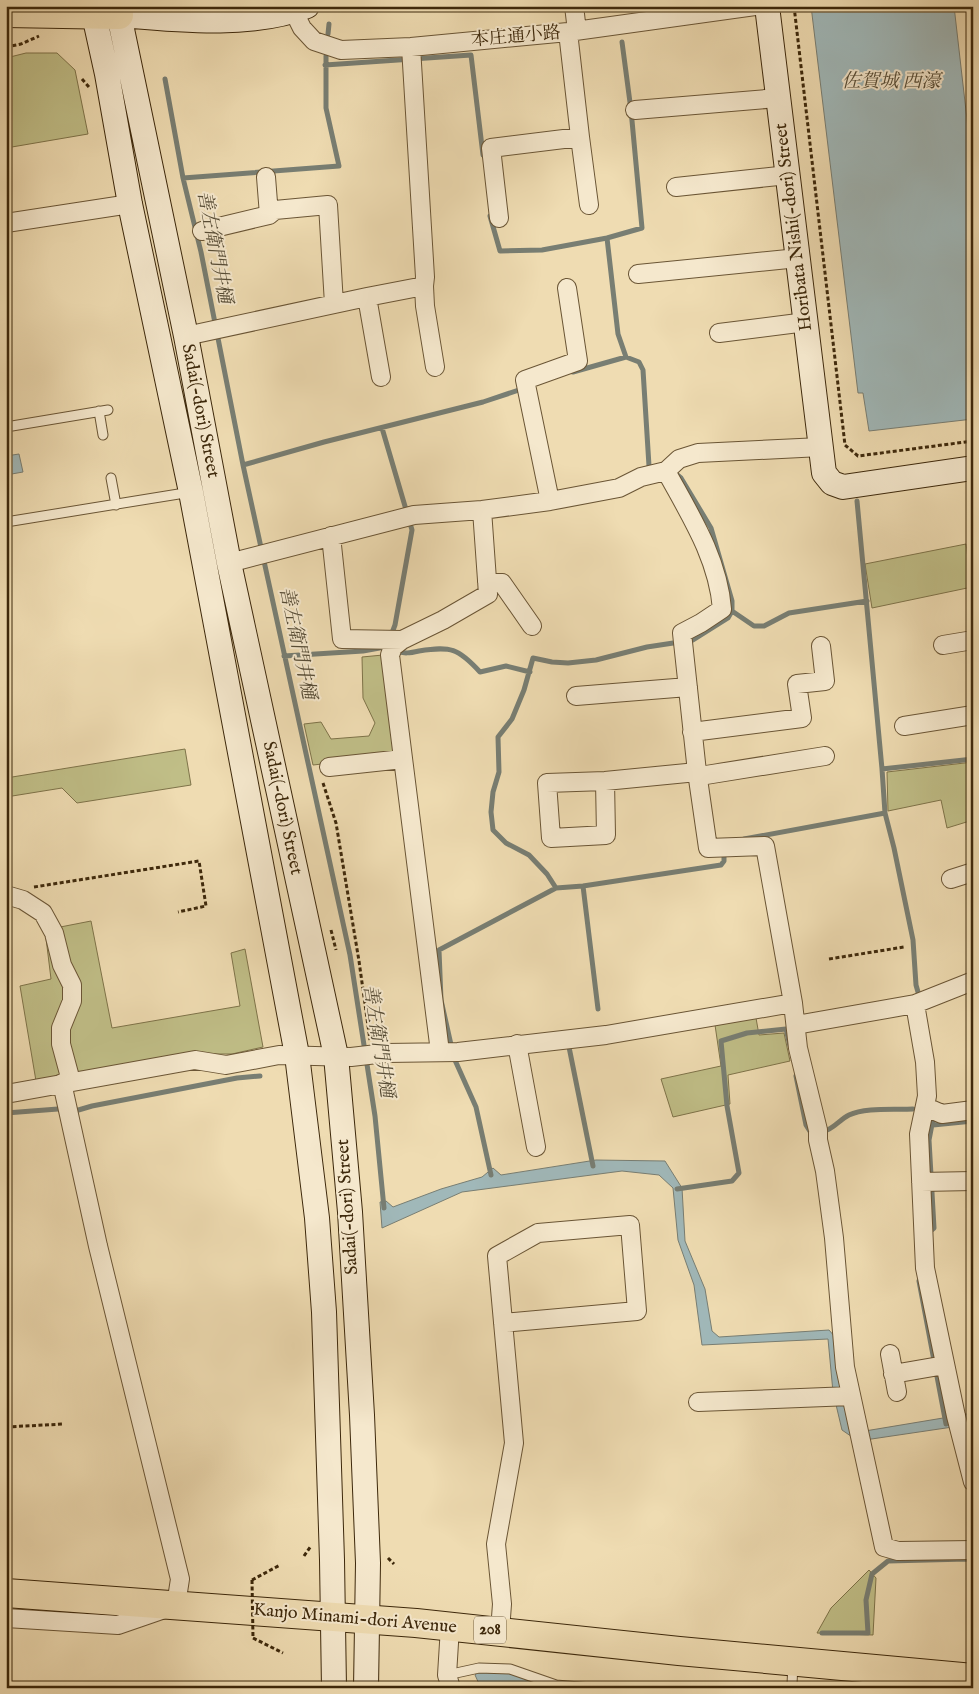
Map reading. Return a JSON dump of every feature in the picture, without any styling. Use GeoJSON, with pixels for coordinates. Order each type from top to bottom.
{"type":"FeatureCollection","features":[{"type":"Feature","properties":{"kind":"main road","name":"Horibata Nishi(-dori) Street"},"geometry":{"type":"LineString","coordinates":[[767,6],[824,473],[832,483],[843,487],[973,468]]}},
{"type":"Feature","properties":{"kind":"main road"},"geometry":{"type":"LineString","coordinates":[[6,13],[105,11],[239,21],[300,9]]}},
{"type":"Feature","properties":{"kind":"main road","name":"Sadai(-dori) Street"},"geometry":{"type":"LineString","coordinates":[[105,11],[107,74],[130,204],[191,492],[297,1055],[317,1218],[324,1312],[334,1688]]}},
{"type":"Feature","properties":{"kind":"main road","name":"Sadai(-dori) Street"},"geometry":{"type":"LineString","coordinates":[[105,11],[186,336],[229,563],[336,1056],[351,1221],[366,1514],[368,1563],[366,1688]]}},
{"type":"Feature","properties":{"kind":"main road","name":"Kanjo Minami-dori Avenue"},"geometry":{"type":"LineString","coordinates":[[6,1593],[332,1616],[500,1631],[791,1675],[973,1678]]}},
{"type":"Feature","properties":{"kind":"street","name":"本庄通小路"},"geometry":{"type":"LineString","coordinates":[[300,9],[302,28],[314,41],[341,50],[412,55],[755,6]]}},
{"type":"Feature","properties":{"kind":"street"},"geometry":{"type":"LineString","coordinates":[[574,7],[572,31],[580,137],[589,204]]}},
{"type":"Feature","properties":{"kind":"street"},"geometry":{"type":"LineString","coordinates":[[412,55],[426,277],[424,286],[425,306],[434,367]]}},
{"type":"Feature","properties":{"kind":"street"},"geometry":{"type":"LineString","coordinates":[[635,110],[778,98]]}},
{"type":"Feature","properties":{"kind":"street"},"geometry":{"type":"LineString","coordinates":[[499,218],[491,148],[580,137]]}},
{"type":"Feature","properties":{"kind":"street"},"geometry":{"type":"LineString","coordinates":[[676,187],[788,175]]}},
{"type":"Feature","properties":{"kind":"street"},"geometry":{"type":"LineString","coordinates":[[266,177],[269,215]]}},
{"type":"Feature","properties":{"kind":"street"},"geometry":{"type":"LineString","coordinates":[[6,223],[130,204]]}},
{"type":"Feature","properties":{"kind":"street"},"geometry":{"type":"LineString","coordinates":[[202,231],[269,215],[275,210],[328,205],[334,304]]}},
{"type":"Feature","properties":{"kind":"street"},"geometry":{"type":"LineString","coordinates":[[638,274],[798,258]]}},
{"type":"Feature","properties":{"kind":"street"},"geometry":{"type":"LineString","coordinates":[[186,336],[424,286]]}},
{"type":"Feature","properties":{"kind":"street"},"geometry":{"type":"LineString","coordinates":[[550,501],[525,380],[578,361],[567,288]]}},
{"type":"Feature","properties":{"kind":"street"},"geometry":{"type":"LineString","coordinates":[[367,297],[381,377]]}},
{"type":"Feature","properties":{"kind":"street"},"geometry":{"type":"LineString","coordinates":[[719,333],[806,322]]}},
{"type":"Feature","properties":{"kind":"street"},"geometry":{"type":"LineString","coordinates":[[229,563],[408,516],[482,510],[550,501],[619,488],[641,477],[666,471],[680,459],[698,453],[821,447]]}},
{"type":"Feature","properties":{"kind":"street"},"geometry":{"type":"LineString","coordinates":[[666,471],[708,549],[720,592],[722,609],[682,633],[692,732],[708,848],[765,846],[793,1003],[798,1048],[825,1171],[834,1238],[845,1367],[843,1396],[860,1435],[884,1547],[898,1551],[973,1550]]}},
{"type":"Feature","properties":{"kind":"street"},"geometry":{"type":"LineString","coordinates":[[331,536],[342,639],[393,644],[443,620],[488,594],[482,510]]}},
{"type":"Feature","properties":{"kind":"street"},"geometry":{"type":"LineString","coordinates":[[487,582],[502,583],[532,626]]}},
{"type":"Feature","properties":{"kind":"street"},"geometry":{"type":"LineString","coordinates":[[943,645],[973,640]]}},
{"type":"Feature","properties":{"kind":"street"},"geometry":{"type":"LineString","coordinates":[[393,644],[403,759],[448,1052]]}},
{"type":"Feature","properties":{"kind":"street"},"geometry":{"type":"LineString","coordinates":[[692,732],[802,718],[797,684],[825,681],[821,646]]}},
{"type":"Feature","properties":{"kind":"street"},"geometry":{"type":"LineString","coordinates":[[576,696],[688,687]]}},
{"type":"Feature","properties":{"kind":"street"},"geometry":{"type":"LineString","coordinates":[[904,726],[973,715]]}},
{"type":"Feature","properties":{"kind":"street"},"geometry":{"type":"LineString","coordinates":[[605,781],[606,835],[551,838],[547,783],[605,781],[697,772],[706,775],[825,756]]}},
{"type":"Feature","properties":{"kind":"street"},"geometry":{"type":"LineString","coordinates":[[329,767],[403,759]]}},
{"type":"Feature","properties":{"kind":"street"},"geometry":{"type":"LineString","coordinates":[[951,879],[973,872]]}},
{"type":"Feature","properties":{"kind":"street"},"geometry":{"type":"LineString","coordinates":[[6,895],[23,900],[43,913],[54,933],[62,965],[72,985],[72,1001],[62,1028],[61,1044],[67,1082],[98,1246],[180,1579],[176,1605],[118,1625],[6,1618]]}},
{"type":"Feature","properties":{"kind":"street"},"geometry":{"type":"LineString","coordinates":[[796,1025],[920,1002],[973,981]]}},
{"type":"Feature","properties":{"kind":"street"},"geometry":{"type":"LineString","coordinates":[[920,1002],[925,1062],[926,1107],[919,1134],[929,1182],[924,1237],[925,1268],[938,1366],[958,1422],[972,1476]]}},
{"type":"Feature","properties":{"kind":"street"},"geometry":{"type":"LineString","coordinates":[[6,1094],[195,1060],[226,1065],[279,1055],[336,1056],[448,1052],[606,1035],[793,1003]]}},
{"type":"Feature","properties":{"kind":"street"},"geometry":{"type":"LineString","coordinates":[[517,1044],[536,1147]]}},
{"type":"Feature","properties":{"kind":"street"},"geometry":{"type":"LineString","coordinates":[[926,1107],[942,1114],[973,1110]]}},
{"type":"Feature","properties":{"kind":"street"},"geometry":{"type":"LineString","coordinates":[[929,1182],[973,1181]]}},
{"type":"Feature","properties":{"kind":"street"},"geometry":{"type":"LineString","coordinates":[[500,1631],[502,1604],[496,1544],[514,1443],[503,1323],[497,1256],[538,1233],[630,1225],[637,1311],[503,1323]]}},
{"type":"Feature","properties":{"kind":"street"},"geometry":{"type":"LineString","coordinates":[[890,1354],[897,1392]]}},
{"type":"Feature","properties":{"kind":"street"},"geometry":{"type":"LineString","coordinates":[[893,1374],[938,1366]]}},
{"type":"Feature","properties":{"kind":"street"},"geometry":{"type":"LineString","coordinates":[[698,1402],[843,1396]]}},
{"type":"Feature","properties":{"kind":"street"},"geometry":{"type":"LineString","coordinates":[[449,1681],[450,1627]]}},
{"type":"Feature","properties":{"kind":"lane"},"geometry":{"type":"LineString","coordinates":[[6,427],[108,410]]}},
{"type":"Feature","properties":{"kind":"lane"},"geometry":{"type":"LineString","coordinates":[[98,411],[103,435]]}},
{"type":"Feature","properties":{"kind":"lane"},"geometry":{"type":"LineString","coordinates":[[111,478],[116,505]]}},
{"type":"Feature","properties":{"kind":"lane"},"geometry":{"type":"LineString","coordinates":[[6,522],[191,492]]}},
{"type":"Feature","properties":{"kind":"lane"},"geometry":{"type":"LineString","coordinates":[[449,1681],[479,1668],[510,1669],[556,1685],[591,1688]]}},
{"type":"Feature","properties":{"kind":"path"},"geometry":{"type":"LineString","coordinates":[[794,6],[845,445],[858,456],[973,441]]}},
{"type":"Feature","properties":{"kind":"path"},"geometry":{"type":"LineString","coordinates":[[971,6],[973,23]]}},
{"type":"Feature","properties":{"kind":"path"},"geometry":{"type":"LineString","coordinates":[[6,47],[21,44],[42,35]]}},
{"type":"Feature","properties":{"kind":"path"},"geometry":{"type":"LineString","coordinates":[[82,79],[91,89]]}},
{"type":"Feature","properties":{"kind":"path"},"geometry":{"type":"LineString","coordinates":[[329,767],[319,771],[336,823],[359,961],[367,1055]]}},
{"type":"Feature","properties":{"kind":"path"},"geometry":{"type":"LineString","coordinates":[[26,889],[199,861],[206,906],[178,912]]}},
{"type":"Feature","properties":{"kind":"path"},"geometry":{"type":"LineString","coordinates":[[829,959],[904,947]]}},
{"type":"Feature","properties":{"kind":"path"},"geometry":{"type":"LineString","coordinates":[[6,1427],[64,1424]]}},
{"type":"Feature","properties":{"kind":"path"},"geometry":{"type":"LineString","coordinates":[[304,1556],[312,1545]]}},
{"type":"Feature","properties":{"kind":"path"},"geometry":{"type":"LineString","coordinates":[[280,1565],[252,1580],[253,1638],[283,1653]]}},
{"type":"Feature","properties":{"kind":"shaded area"},"geometry":{"type":"Polygon","coordinates":[[[26,53],[57,53],[75,70],[88,134],[6,148],[6,58],[26,53]]]}},
{"type":"Feature","properties":{"kind":"shaded area"},"geometry":{"type":"Polygon","coordinates":[[[966,544],[972,587],[872,608],[865,564],[966,544]]]}},
{"type":"Feature","properties":{"kind":"shaded area"},"geometry":{"type":"Polygon","coordinates":[[[383,655],[397,756],[313,765],[304,724],[321,722],[331,739],[369,736],[375,723],[363,698],[362,657],[383,655]]]}},
{"type":"Feature","properties":{"kind":"shaded area"},"geometry":{"type":"Polygon","coordinates":[[[185,749],[191,785],[77,803],[62,788],[6,797],[6,778],[185,749]]]}},
{"type":"Feature","properties":{"kind":"shaded area"},"geometry":{"type":"Polygon","coordinates":[[[973,762],[973,820],[947,828],[941,800],[888,811],[887,772],[973,762]]]}},
{"type":"Feature","properties":{"kind":"shaded area"},"geometry":{"type":"Polygon","coordinates":[[[91,921],[112,1028],[240,1006],[231,953],[245,949],[263,1047],[232,1054],[192,1054],[36,1081],[20,986],[51,979],[45,930],[91,921]]]}},
{"type":"Feature","properties":{"kind":"shaded area"},"geometry":{"type":"Polygon","coordinates":[[[756,1018],[759,1035],[784,1033],[790,1061],[728,1075],[730,1104],[673,1117],[661,1079],[721,1066],[715,1025],[756,1018]]]}},
{"type":"Feature","properties":{"kind":"shaded area"},"geometry":{"type":"Polygon","coordinates":[[[869,1570],[876,1578],[873,1635],[817,1633],[831,1608],[869,1570]]]}},
{"type":"Feature","properties":{"kind":"water","name":"佐賀城 西濠"},"geometry":{"type":"Polygon","coordinates":[[[811,6],[954,6],[973,172],[973,419],[869,431],[863,393],[858,393],[811,6]]]}},
{"type":"Feature","properties":{"kind":"water"},"geometry":{"type":"Polygon","coordinates":[[[19,454],[23,472],[6,475],[6,456],[19,454]]]}},
{"type":"Feature","properties":{"kind":"water"},"geometry":{"type":"Polygon","coordinates":[[[596,1160],[665,1161],[682,1188],[685,1241],[705,1289],[712,1331],[719,1337],[829,1330],[835,1337],[865,1431],[973,1413],[973,1424],[858,1441],[842,1430],[833,1392],[828,1339],[702,1345],[694,1285],[678,1240],[673,1188],[659,1175],[622,1171],[462,1192],[382,1228],[380,1202],[386,1201],[393,1207],[441,1189],[482,1177],[493,1168],[501,1175],[596,1160]]]}},
{"type":"Feature","properties":{"kind":"water"},"geometry":{"type":"Polygon","coordinates":[[[481,1670],[508,1671],[545,1688],[522,1688],[513,1684],[480,1686],[475,1675],[481,1670]]]}},
{"type":"Feature","properties":{"kind":"waterway"},"geometry":{"type":"LineString","coordinates":[[328,34],[329,24]]}},
{"type":"Feature","properties":{"kind":"waterway"},"geometry":{"type":"LineString","coordinates":[[490,216],[500,251],[542,250],[607,238],[642,228],[631,110],[622,42]]}},
{"type":"Feature","properties":{"kind":"waterway"},"geometry":{"type":"LineString","coordinates":[[325,65],[471,55],[483,155]]}},
{"type":"Feature","properties":{"kind":"waterway"},"geometry":{"type":"LineString","coordinates":[[183,178],[339,166],[326,108],[326,56]]}},
{"type":"Feature","properties":{"kind":"waterway","name":"善左衛門井樋"},"geometry":{"type":"LineString","coordinates":[[165,79],[183,178],[201,252],[243,465],[350,955],[375,1116],[384,1208]]}},
{"type":"Feature","properties":{"kind":"waterway"},"geometry":{"type":"LineString","coordinates":[[607,238],[618,334],[626,357]]}},
{"type":"Feature","properties":{"kind":"waterway"},"geometry":{"type":"LineString","coordinates":[[573,372],[626,357],[639,362],[643,370],[649,466]]}},
{"type":"Feature","properties":{"kind":"waterway"},"geometry":{"type":"LineString","coordinates":[[243,465],[324,442],[483,402],[525,388]]}},
{"type":"Feature","properties":{"kind":"waterway"},"geometry":{"type":"LineString","coordinates":[[382,428],[412,530],[395,625],[390,638]]}},
{"type":"Feature","properties":{"kind":"waterway"},"geometry":{"type":"LineString","coordinates":[[556,888],[547,874],[529,855],[506,843],[493,830],[491,812],[493,792],[499,772],[498,737],[512,719],[524,690],[533,658],[568,663],[596,660],[647,647],[693,640],[728,618],[732,611],[732,601],[711,528],[681,478],[675,473]]}},
{"type":"Feature","properties":{"kind":"waterway"},"geometry":{"type":"LineString","coordinates":[[744,839],[885,813],[857,501]]}},
{"type":"Feature","properties":{"kind":"waterway"},"geometry":{"type":"LineString","coordinates":[[732,611],[754,626],[764,626],[789,613],[867,601]]}},
{"type":"Feature","properties":{"kind":"waterway"},"geometry":{"type":"LineString","coordinates":[[284,656],[363,651],[385,647]]}},
{"type":"Feature","properties":{"kind":"waterway"},"geometry":{"type":"LineString","coordinates":[[396,651],[407,653],[430,649],[447,649],[459,653],[480,672],[506,666],[530,672]]}},
{"type":"Feature","properties":{"kind":"waterway"},"geometry":{"type":"LineString","coordinates":[[882,769],[973,759]]}},
{"type":"Feature","properties":{"kind":"waterway"},"geometry":{"type":"LineString","coordinates":[[885,813],[913,940],[916,985],[920,999]]}},
{"type":"Feature","properties":{"kind":"waterway"},"geometry":{"type":"LineString","coordinates":[[491,1175],[476,1107],[454,1058],[441,1000],[439,950],[556,888],[583,886],[721,865],[724,861],[724,851]]}},
{"type":"Feature","properties":{"kind":"waterway"},"geometry":{"type":"LineString","coordinates":[[583,886],[598,1009]]}},
{"type":"Feature","properties":{"kind":"waterway"},"geometry":{"type":"LineString","coordinates":[[677,1189],[732,1181],[739,1173],[727,1106],[721,1041],[747,1033],[786,1029],[790,1046]]}},
{"type":"Feature","properties":{"kind":"waterway"},"geometry":{"type":"LineString","coordinates":[[569,1047],[593,1166]]}},
{"type":"Feature","properties":{"kind":"waterway"},"geometry":{"type":"LineString","coordinates":[[75,1111],[92,1106],[237,1078],[260,1076]]}},
{"type":"Feature","properties":{"kind":"waterway"},"geometry":{"type":"LineString","coordinates":[[796,1076],[806,1125],[811,1133]]}},
{"type":"Feature","properties":{"kind":"waterway"},"geometry":{"type":"LineString","coordinates":[[6,1113],[58,1109]]}},
{"type":"Feature","properties":{"kind":"waterway"},"geometry":{"type":"LineString","coordinates":[[822,1132],[856,1112],[913,1109]]}},
{"type":"Feature","properties":{"kind":"waterway"},"geometry":{"type":"LineString","coordinates":[[927,1234],[934,1228],[929,1140],[934,1114]]}},
{"type":"Feature","properties":{"kind":"waterway"},"geometry":{"type":"LineString","coordinates":[[933,1125],[973,1121]]}},
{"type":"Feature","properties":{"kind":"waterway"},"geometry":{"type":"LineString","coordinates":[[919,1281],[946,1424]]}},
{"type":"Feature","properties":{"kind":"waterway"},"geometry":{"type":"LineString","coordinates":[[822,1633],[868,1633],[866,1600],[872,1574],[888,1561],[967,1559],[973,1561]]}}]}
